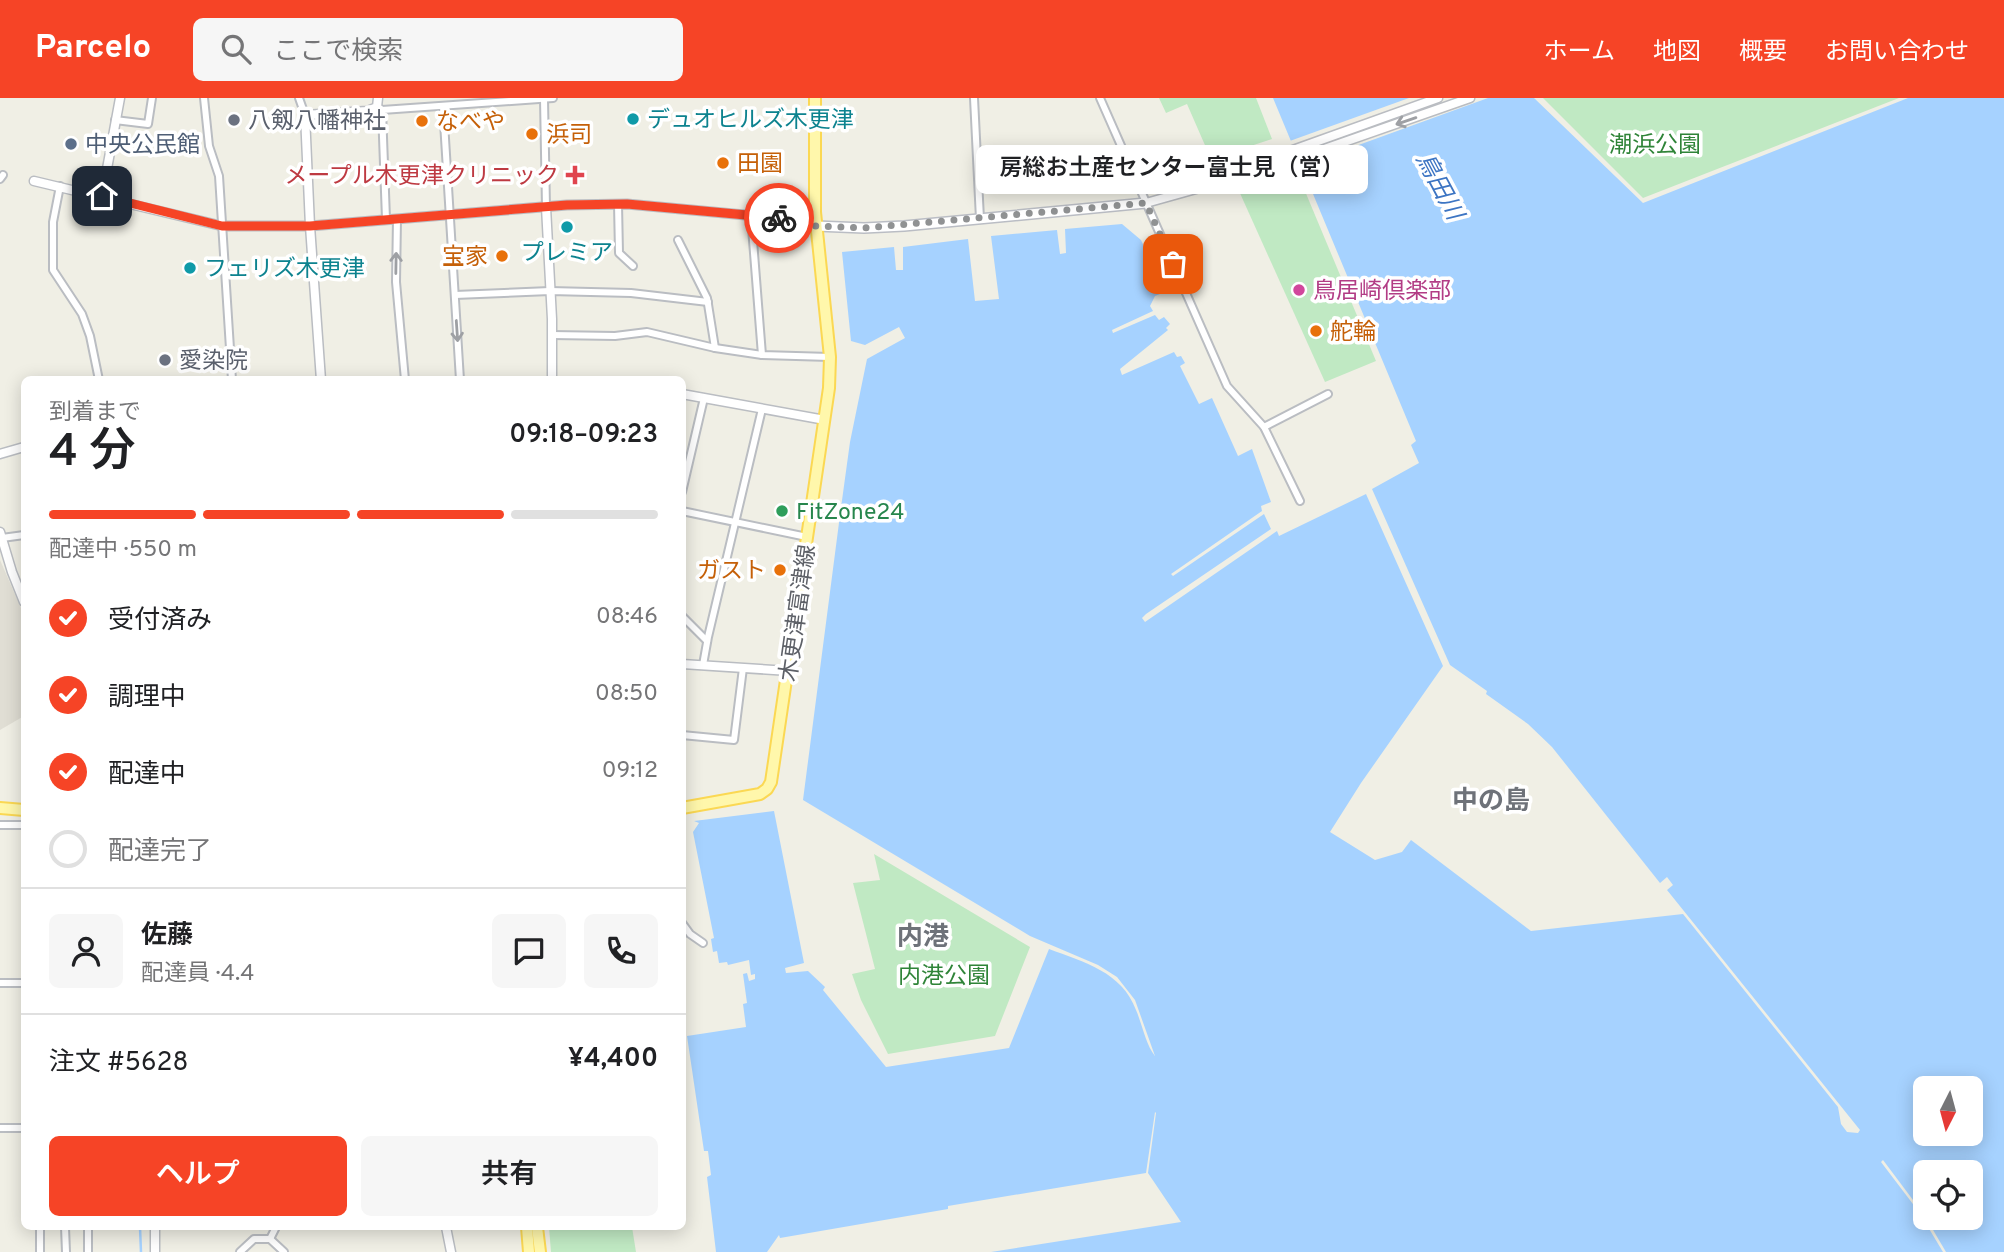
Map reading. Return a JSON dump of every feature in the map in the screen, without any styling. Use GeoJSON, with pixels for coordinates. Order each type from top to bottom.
{"type":"FeatureCollection","features":[{"type":"Feature","properties":{"kind":"main road","name":"木更津富津線"},"geometry":{"type":"LineString","coordinates":[[686,807],[755,795],[767,789],[771,782],[830,388],[830,357],[816,226],[815,98]]}},
{"type":"Feature","properties":{"kind":"main road"},"geometry":{"type":"LineString","coordinates":[[816,226],[864,228],[1146,203]]}},
{"type":"Feature","properties":{"kind":"main road"},"geometry":{"type":"LineString","coordinates":[[0,808],[21,810]]}},
{"type":"Feature","properties":{"kind":"main road"},"geometry":{"type":"LineString","coordinates":[[527,1230],[529,1252]]}},
{"type":"Feature","properties":{"kind":"main road"},"geometry":{"type":"LineString","coordinates":[[537,1230],[540,1252]]}},
{"type":"Feature","properties":{"kind":"street"},"geometry":{"type":"LineString","coordinates":[[102,196],[120,98]]}},
{"type":"Feature","properties":{"kind":"street"},"geometry":{"type":"LineString","coordinates":[[116,120],[148,124],[152,98]]}},
{"type":"Feature","properties":{"kind":"street"},"geometry":{"type":"LineString","coordinates":[[204,98],[209,146],[219,176],[232,376]]}},
{"type":"Feature","properties":{"kind":"street"},"geometry":{"type":"LineString","coordinates":[[299,98],[305,115],[320,376]]}},
{"type":"Feature","properties":{"kind":"street"},"geometry":{"type":"LineString","coordinates":[[305,115],[367,111],[379,105],[443,106],[457,102],[551,98]]}},
{"type":"Feature","properties":{"kind":"street"},"geometry":{"type":"LineString","coordinates":[[974,98],[980,219]]}},
{"type":"Feature","properties":{"kind":"street"},"geometry":{"type":"LineString","coordinates":[[1100,98],[1227,386],[1264,427],[1300,501]]}},
{"type":"Feature","properties":{"kind":"street"},"geometry":{"type":"LineString","coordinates":[[1146,203],[1438,98]]}},
{"type":"Feature","properties":{"kind":"street"},"geometry":{"type":"LineString","coordinates":[[1146,203],[1264,170],[1470,98]]}},
{"type":"Feature","properties":{"kind":"street"},"geometry":{"type":"LineString","coordinates":[[544,99],[552,376]]}},
{"type":"Feature","properties":{"kind":"street"},"geometry":{"type":"LineString","coordinates":[[379,105],[386,219]]}},
{"type":"Feature","properties":{"kind":"street"},"geometry":{"type":"LineString","coordinates":[[443,106],[460,376]]}},
{"type":"Feature","properties":{"kind":"street"},"geometry":{"type":"LineString","coordinates":[[34,181],[222,226],[310,226],[546,207],[618,204],[798,220],[816,226]]}},
{"type":"Feature","properties":{"kind":"street"},"geometry":{"type":"LineString","coordinates":[[60,186],[53,222],[53,271],[82,314],[90,336],[98,376]]}},
{"type":"Feature","properties":{"kind":"street"},"geometry":{"type":"LineString","coordinates":[[618,204],[619,253],[633,266]]}},
{"type":"Feature","properties":{"kind":"street"},"geometry":{"type":"LineString","coordinates":[[751,215],[762,355]]}},
{"type":"Feature","properties":{"kind":"street"},"geometry":{"type":"LineString","coordinates":[[397,219],[396,282],[405,376]]}},
{"type":"Feature","properties":{"kind":"street"},"geometry":{"type":"LineString","coordinates":[[678,240],[708,302],[715,348]]}},
{"type":"Feature","properties":{"kind":"street"},"geometry":{"type":"LineString","coordinates":[[455,295],[550,291],[631,293],[708,302]]}},
{"type":"Feature","properties":{"kind":"street"},"geometry":{"type":"LineString","coordinates":[[552,335],[615,336],[647,332],[715,348],[762,355],[830,357]]}},
{"type":"Feature","properties":{"kind":"street"},"geometry":{"type":"LineString","coordinates":[[1264,427],[1328,394]]}},
{"type":"Feature","properties":{"kind":"street"},"geometry":{"type":"LineString","coordinates":[[686,395],[825,419]]}},
{"type":"Feature","properties":{"kind":"street"},"geometry":{"type":"LineString","coordinates":[[686,475],[704,398]]}},
{"type":"Feature","properties":{"kind":"street"},"geometry":{"type":"LineString","coordinates":[[703,665],[762,409]]}},
{"type":"Feature","properties":{"kind":"street"},"geometry":{"type":"LineString","coordinates":[[0,454],[21,448]]}},
{"type":"Feature","properties":{"kind":"street"},"geometry":{"type":"LineString","coordinates":[[686,512],[808,537]]}},
{"type":"Feature","properties":{"kind":"street"},"geometry":{"type":"LineString","coordinates":[[21,535],[1,535],[21,594]]}},
{"type":"Feature","properties":{"kind":"street"},"geometry":{"type":"LineString","coordinates":[[686,620],[707,641]]}},
{"type":"Feature","properties":{"kind":"street"},"geometry":{"type":"LineString","coordinates":[[686,664],[789,671]]}},
{"type":"Feature","properties":{"kind":"street"},"geometry":{"type":"LineString","coordinates":[[686,736],[734,740],[743,668]]}},
{"type":"Feature","properties":{"kind":"street"},"geometry":{"type":"LineString","coordinates":[[0,825],[21,825]]}},
{"type":"Feature","properties":{"kind":"street"},"geometry":{"type":"LineString","coordinates":[[686,928],[703,943]]}},
{"type":"Feature","properties":{"kind":"street"},"geometry":{"type":"LineString","coordinates":[[0,983],[21,983]]}},
{"type":"Feature","properties":{"kind":"street"},"geometry":{"type":"LineString","coordinates":[[0,1128],[21,1128]]}},
{"type":"Feature","properties":{"kind":"street"},"geometry":{"type":"LineString","coordinates":[[40,1230],[40,1252]]}},
{"type":"Feature","properties":{"kind":"street"},"geometry":{"type":"LineString","coordinates":[[65,1230],[66,1252]]}},
{"type":"Feature","properties":{"kind":"street"},"geometry":{"type":"LineString","coordinates":[[88,1230],[88,1252]]}},
{"type":"Feature","properties":{"kind":"street"},"geometry":{"type":"LineString","coordinates":[[155,1230],[155,1252]]}},
{"type":"Feature","properties":{"kind":"street"},"geometry":{"type":"LineString","coordinates":[[270,1239],[274,1230]]}},
{"type":"Feature","properties":{"kind":"street"},"geometry":{"type":"LineString","coordinates":[[447,1230],[451,1252]]}},
{"type":"Feature","properties":{"kind":"street"},"geometry":{"type":"LineString","coordinates":[[240,1252],[254,1240],[270,1239],[285,1252]]}},
{"type":"Feature","properties":{"kind":"shaded area"},"geometry":{"type":"Polygon","coordinates":[[[0,560],[21,608],[21,718],[0,730],[0,560]]]}},
{"type":"Feature","properties":{"kind":"green space"},"geometry":{"type":"Polygon","coordinates":[[[1159,98],[1256,98],[1272,139],[1211,159],[1187,104],[1166,113],[1159,98]]]}},
{"type":"Feature","properties":{"kind":"green space","name":"潮浜公園"},"geometry":{"type":"Polygon","coordinates":[[[1543,98],[1899,98],[1643,198],[1543,98]]]}},
{"type":"Feature","properties":{"kind":"green space"},"geometry":{"type":"Polygon","coordinates":[[[1297,172],[1376,361],[1325,382],[1239,191],[1297,172]]]}},
{"type":"Feature","properties":{"kind":"green space","name":"内港公園"},"geometry":{"type":"Polygon","coordinates":[[[874,854],[1030,947],[995,1036],[888,1054],[861,1000],[852,974],[875,969],[853,883],[880,880],[874,854]]]}},
{"type":"Feature","properties":{"kind":"green space"},"geometry":{"type":"Polygon","coordinates":[[[549,1230],[632,1230],[636,1252],[551,1252],[549,1230]]]}},
{"type":"Feature","properties":{"kind":"water","name":"鳥田川"},"geometry":{"type":"Polygon","coordinates":[[[1273,98],[1534,98],[1643,203],[1908,98],[2004,98],[2004,1252],[1946,1252],[1933,1230],[1983,1230],[1983,1160],[1913,1160],[1913,1200],[1883,1160],[1881,1162],[1913,1204],[1913,1230],[1930,1230],[1943,1252],[991,1252],[1181,1222],[1148,1173],[1155,1112],[1146,1173],[948,1206],[948,1209],[780,1238],[779,1235],[767,1252],[716,1252],[707,1177],[711,1175],[708,1151],[704,1151],[687,1036],[746,1027],[743,1004],[747,1003],[743,974],[747,973],[749,981],[755,979],[755,974],[751,975],[749,960],[728,965],[727,962],[719,963],[717,951],[713,952],[711,939],[714,938],[693,832],[699,823],[694,821],[774,811],[804,963],[785,968],[786,973],[808,971],[825,987],[823,990],[886,1067],[1009,1048],[1049,949],[1100,970],[1121,986],[1130,997],[1155,1056],[1135,1000],[1117,977],[1098,965],[1030,936],[803,800],[850,442],[867,359],[905,338],[899,327],[865,345],[851,341],[842,252],[894,247],[896,270],[903,270],[903,247],[968,239],[975,301],[999,299],[991,236],[1057,230],[1060,254],[1066,253],[1065,229],[1122,224],[1141,240],[1165,292],[1155,296],[1150,306],[1153,311],[1112,330],[1113,333],[1155,315],[1159,320],[1164,317],[1170,324],[1166,328],[1168,330],[1120,369],[1122,375],[1174,352],[1177,357],[1181,356],[1185,363],[1180,366],[1199,404],[1212,398],[1238,456],[1252,449],[1271,502],[1261,506],[1262,511],[1171,574],[1173,576],[1264,514],[1271,529],[1146,614],[1142,618],[1145,622],[1277,531],[1279,536],[1366,494],[1443,666],[1330,832],[1375,860],[1402,852],[1411,840],[1531,931],[1683,914],[1838,1107],[1841,1124],[1847,1132],[1858,1133],[1860,1130],[1667,890],[1673,885],[1667,877],[1660,883],[1552,747],[1528,724],[1486,694],[1487,691],[1450,665],[1372,489],[1419,463],[1411,445],[1416,441],[1273,98]]]}},
{"type":"Feature","properties":{"kind":"pier"},"geometry":{"type":"Polygon","coordinates":[[[1409,98],[1488,98],[1298,167],[1287,142],[1409,98]]]}},
{"type":"Feature","properties":{"kind":"waterway"},"geometry":{"type":"LineString","coordinates":[[140,1230],[141,1252]]}},
{"type":"Feature","properties":{"kind":"way so far"},"geometry":{"type":"LineString","coordinates":[[779,218],[816,226],[864,228],[1146,203],[1173,264]]}},
{"type":"Feature","properties":{"kind":"place","name":"デュオヒルズ木更津"},"geometry":{"type":"Point","coordinates":[633,119]}},
{"type":"Feature","properties":{"kind":"place","name":"八剱八幡神社"},"geometry":{"type":"Point","coordinates":[234,120]}},
{"type":"Feature","properties":{"kind":"place","name":"なべや"},"geometry":{"type":"Point","coordinates":[422,121]}},
{"type":"Feature","properties":{"kind":"place","name":"浜司"},"geometry":{"type":"Point","coordinates":[532,134]}},
{"type":"Feature","properties":{"kind":"place","name":"中央公民館"},"geometry":{"type":"Point","coordinates":[71,144]}},
{"type":"Feature","properties":{"kind":"place","name":"田園"},"geometry":{"type":"Point","coordinates":[723,163]}},
{"type":"Feature","properties":{"kind":"place","name":"メープル木更津クリニック"},"geometry":{"type":"Point","coordinates":[575,175]}},
{"type":"Feature","properties":{"kind":"place","name":"プレミア"},"geometry":{"type":"Point","coordinates":[567,227]}},
{"type":"Feature","properties":{"kind":"place","name":"宝家"},"geometry":{"type":"Point","coordinates":[502,256]}},
{"type":"Feature","properties":{"kind":"place","name":"房総お土産センター富士見（営）"},"geometry":{"type":"Point","coordinates":[1173,264]}},
{"type":"Feature","properties":{"kind":"place","name":"フェリズ木更津"},"geometry":{"type":"Point","coordinates":[190,268]}},
{"type":"Feature","properties":{"kind":"place","name":"鳥居崎倶楽部"},"geometry":{"type":"Point","coordinates":[1299,290]}},
{"type":"Feature","properties":{"kind":"place","name":"舵輪"},"geometry":{"type":"Point","coordinates":[1316,331]}},
{"type":"Feature","properties":{"kind":"place","name":"愛染院"},"geometry":{"type":"Point","coordinates":[165,360]}},
{"type":"Feature","properties":{"kind":"place","name":"FitZone24"},"geometry":{"type":"Point","coordinates":[782,511]}},
{"type":"Feature","properties":{"kind":"place","name":"ガスト"},"geometry":{"type":"Point","coordinates":[780,570]}},
{"type":"Feature","properties":{"kind":"district","name":"中の島"},"geometry":{"type":"Point","coordinates":[1491,800]}},
{"type":"Feature","properties":{"kind":"district","name":"内港"},"geometry":{"type":"Point","coordinates":[923,936]}},
{"type":"Feature","properties":{"kind":"route"},"geometry":{"type":"LineString","coordinates":[[102,196],[222,226],[310,226],[567,205],[627,204],[779,218]]}}]}
